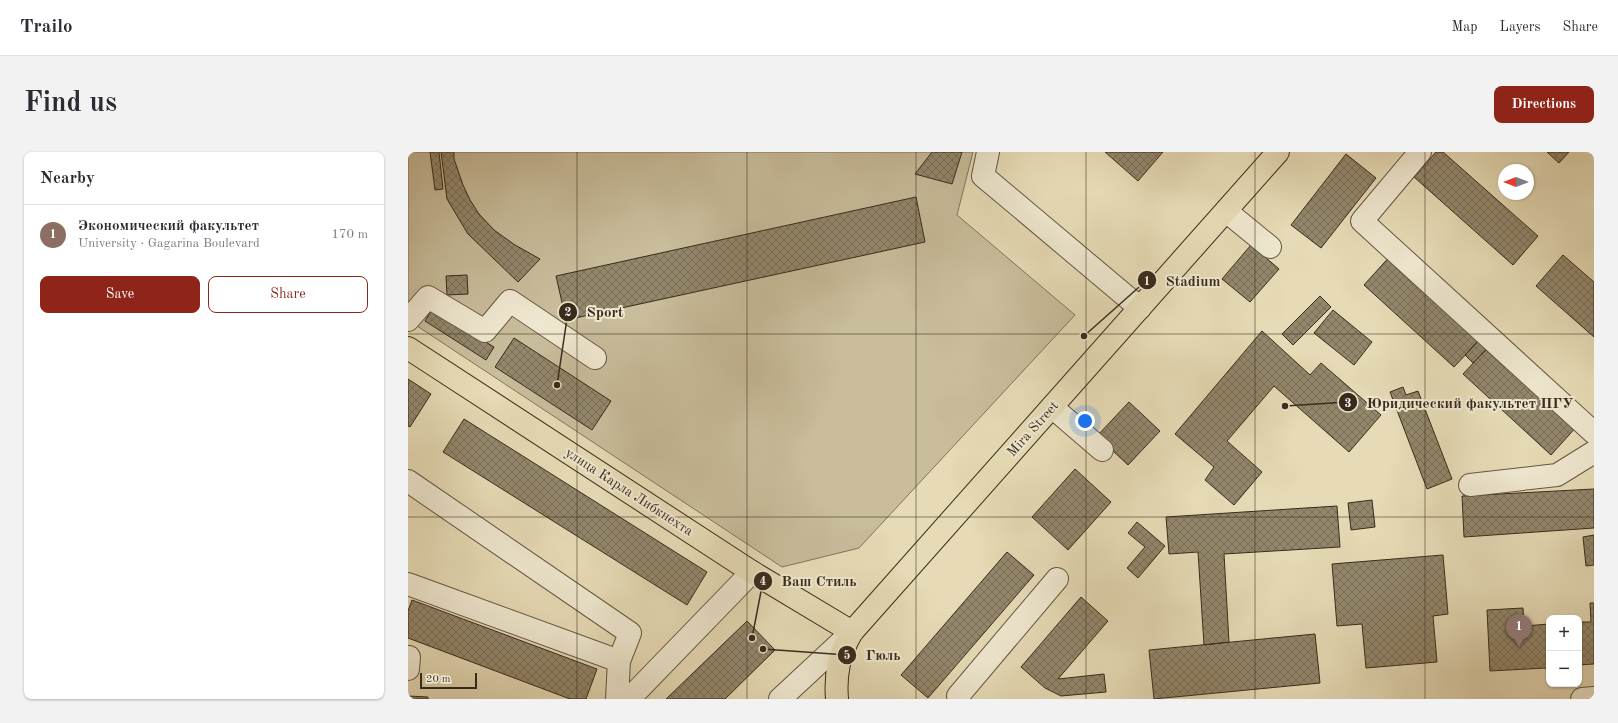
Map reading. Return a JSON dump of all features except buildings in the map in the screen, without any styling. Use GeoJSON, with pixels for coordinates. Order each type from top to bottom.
{"type":"FeatureCollection","features":[{"type":"Feature","properties":{"kind":"main road","name":"Mira Street"},"geometry":{"type":"LineString","coordinates":[[852,632],[1278,152]]}},
{"type":"Feature","properties":{"kind":"main road","name":"улица Карла Либкнехта"},"geometry":{"type":"LineString","coordinates":[[408,348],[752,572],[852,632]]}},
{"type":"Feature","properties":{"kind":"main road"},"geometry":{"type":"LineString","coordinates":[[837,699],[836,686],[838,662],[852,632]]}},
{"type":"Feature","properties":{"kind":"street"},"geometry":{"type":"LineString","coordinates":[[988,152],[983,176],[1140,308]]}},
{"type":"Feature","properties":{"kind":"street"},"geometry":{"type":"LineString","coordinates":[[1420,152],[1362,221],[1594,433]]}},
{"type":"Feature","properties":{"kind":"street"},"geometry":{"type":"LineString","coordinates":[[1226,211],[1270,247]]}},
{"type":"Feature","properties":{"kind":"street"},"geometry":{"type":"LineString","coordinates":[[408,320],[428,297],[485,331],[510,301],[595,358]]}},
{"type":"Feature","properties":{"kind":"street"},"geometry":{"type":"LineString","coordinates":[[1052,406],[1102,450]]}},
{"type":"Feature","properties":{"kind":"street"},"geometry":{"type":"LineString","coordinates":[[1470,485],[1557,475],[1594,452]]}},
{"type":"Feature","properties":{"kind":"street"},"geometry":{"type":"LineString","coordinates":[[408,481],[630,633],[619,661],[617,699]]}},
{"type":"Feature","properties":{"kind":"street"},"geometry":{"type":"LineString","coordinates":[[630,699],[752,572]]}},
{"type":"Feature","properties":{"kind":"street"},"geometry":{"type":"LineString","coordinates":[[958,699],[958,696],[1057,579]]}},
{"type":"Feature","properties":{"kind":"street"},"geometry":{"type":"LineString","coordinates":[[408,584],[619,661]]}},
{"type":"Feature","properties":{"kind":"street","name":"Mira Street"},"geometry":{"type":"LineString","coordinates":[[780,699],[852,632]]}},
{"type":"Feature","properties":{"kind":"street"},"geometry":{"type":"LineString","coordinates":[[1582,699],[1594,698]]}},
{"type":"Feature","properties":{"kind":"shaded area"},"geometry":{"type":"Polygon","coordinates":[[[408,152],[973,152],[957,215],[1075,315],[859,548],[782,567],[408,320],[408,152]]]}},
{"type":"Feature","properties":{"kind":"place","name":"Stadium"},"geometry":{"type":"Point","coordinates":[1084,336]}},
{"type":"Feature","properties":{"kind":"place","name":"Sport"},"geometry":{"type":"Point","coordinates":[557,385]}},
{"type":"Feature","properties":{"kind":"place","name":"Юридический факультет ПГУ"},"geometry":{"type":"Point","coordinates":[1285,406]}},
{"type":"Feature","properties":{"kind":"place","name":"Ваш Стиль"},"geometry":{"type":"Point","coordinates":[752,638]}},
{"type":"Feature","properties":{"kind":"place","name":"Экономический факультет"},"geometry":{"type":"Point","coordinates":[1519,647]}},
{"type":"Feature","properties":{"kind":"place","name":"Гюль"},"geometry":{"type":"Point","coordinates":[763,649]}}]}
